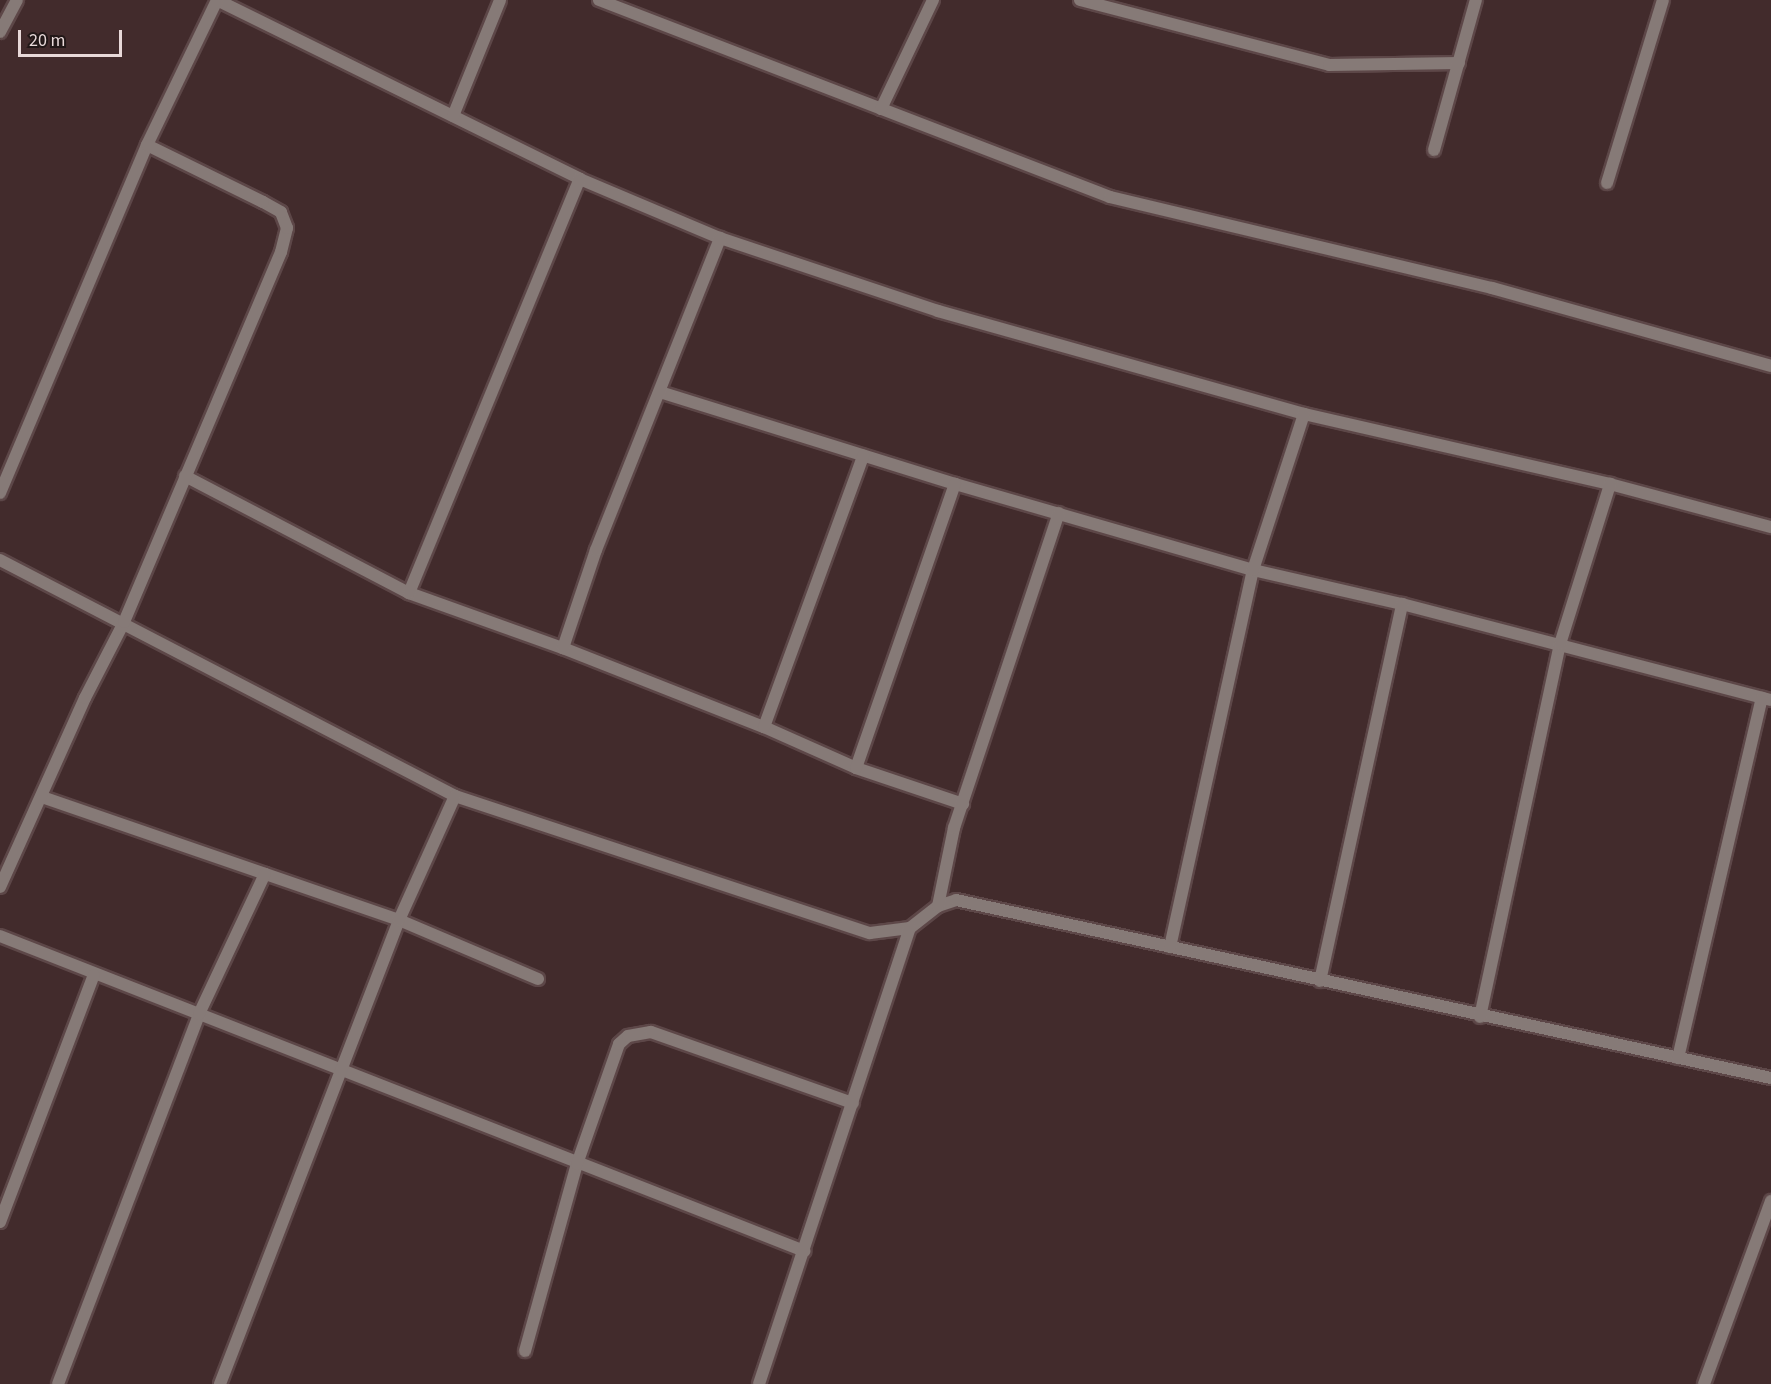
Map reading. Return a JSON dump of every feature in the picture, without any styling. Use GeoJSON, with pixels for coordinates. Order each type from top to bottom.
{"type":"FeatureCollection","features":[{"type":"Feature","properties":{"kind":"street"},"geometry":{"type":"LineString","coordinates":[[0,32],[17,0]]}},
{"type":"Feature","properties":{"kind":"street"},"geometry":{"type":"LineString","coordinates":[[0,493],[147,146],[217,0],[580,179],[720,238],[938,311],[1304,414],[1610,484],[1771,527]]}},
{"type":"Feature","properties":{"kind":"street"},"geometry":{"type":"LineString","coordinates":[[453,116],[500,0]]}},
{"type":"Feature","properties":{"kind":"street"},"geometry":{"type":"LineString","coordinates":[[599,0],[1110,197],[1492,288],[1771,366]]}},
{"type":"Feature","properties":{"kind":"street"},"geometry":{"type":"LineString","coordinates":[[881,109],[933,0]]}},
{"type":"Feature","properties":{"kind":"street"},"geometry":{"type":"LineString","coordinates":[[1080,0],[1329,65],[1459,63]]}},
{"type":"Feature","properties":{"kind":"street"},"geometry":{"type":"LineString","coordinates":[[1434,150],[1476,0]]}},
{"type":"Feature","properties":{"kind":"street"},"geometry":{"type":"LineString","coordinates":[[1607,183],[1663,0]]}},
{"type":"Feature","properties":{"kind":"street"},"geometry":{"type":"LineString","coordinates":[[0,887],[85,698],[124,622],[282,252],[287,228],[281,212],[147,146]]}},
{"type":"Feature","properties":{"kind":"street"},"geometry":{"type":"LineString","coordinates":[[408,593],[580,179]]}},
{"type":"Feature","properties":{"kind":"street"},"geometry":{"type":"LineString","coordinates":[[563,648],[596,550],[720,238]]}},
{"type":"Feature","properties":{"kind":"street"},"geometry":{"type":"LineString","coordinates":[[660,392],[955,484],[1253,570],[1402,604],[1767,699],[1678,1058]]}},
{"type":"Feature","properties":{"kind":"street"},"geometry":{"type":"LineString","coordinates":[[1170,947],[1253,570],[1304,414]]}},
{"type":"Feature","properties":{"kind":"street"},"geometry":{"type":"LineString","coordinates":[[764,727],[862,456]]}},
{"type":"Feature","properties":{"kind":"street"},"geometry":{"type":"LineString","coordinates":[[185,476],[408,593],[563,648],[764,727],[856,768],[963,804]]}},
{"type":"Feature","properties":{"kind":"street"},"geometry":{"type":"LineString","coordinates":[[856,768],[955,484]]}},
{"type":"Feature","properties":{"kind":"street"},"geometry":{"type":"LineString","coordinates":[[1480,1017],[1560,644],[1610,484]]}},
{"type":"Feature","properties":{"kind":"street"},"geometry":{"type":"LineString","coordinates":[[938,906],[954,828],[1059,513]]}},
{"type":"Feature","properties":{"kind":"street"},"geometry":{"type":"LineString","coordinates":[[0,560],[124,622],[455,796],[870,933],[910,928],[938,906],[956,900],[1480,1017],[1771,1078]]}},
{"type":"Feature","properties":{"kind":"street"},"geometry":{"type":"LineString","coordinates":[[1320,981],[1402,604]]}},
{"type":"Feature","properties":{"kind":"street"},"geometry":{"type":"LineString","coordinates":[[220,1384],[344,1070],[399,920],[455,796]]}},
{"type":"Feature","properties":{"kind":"street"},"geometry":{"type":"LineString","coordinates":[[42,797],[399,920],[538,979]]}},
{"type":"Feature","properties":{"kind":"street"},"geometry":{"type":"LineString","coordinates":[[58,1384],[199,1014],[265,874]]}},
{"type":"Feature","properties":{"kind":"street"},"geometry":{"type":"LineString","coordinates":[[759,1384],[910,928]]}},
{"type":"Feature","properties":{"kind":"street"},"geometry":{"type":"LineString","coordinates":[[0,936],[94,975],[344,1070],[577,1164],[804,1251]]}},
{"type":"Feature","properties":{"kind":"street"},"geometry":{"type":"LineString","coordinates":[[0,1222],[94,975]]}},
{"type":"Feature","properties":{"kind":"street"},"geometry":{"type":"LineString","coordinates":[[525,1351],[577,1164],[619,1044],[639,1032],[651,1032],[853,1103]]}},
{"type":"Feature","properties":{"kind":"street"},"geometry":{"type":"LineString","coordinates":[[1704,1384],[1771,1201]]}}]}
